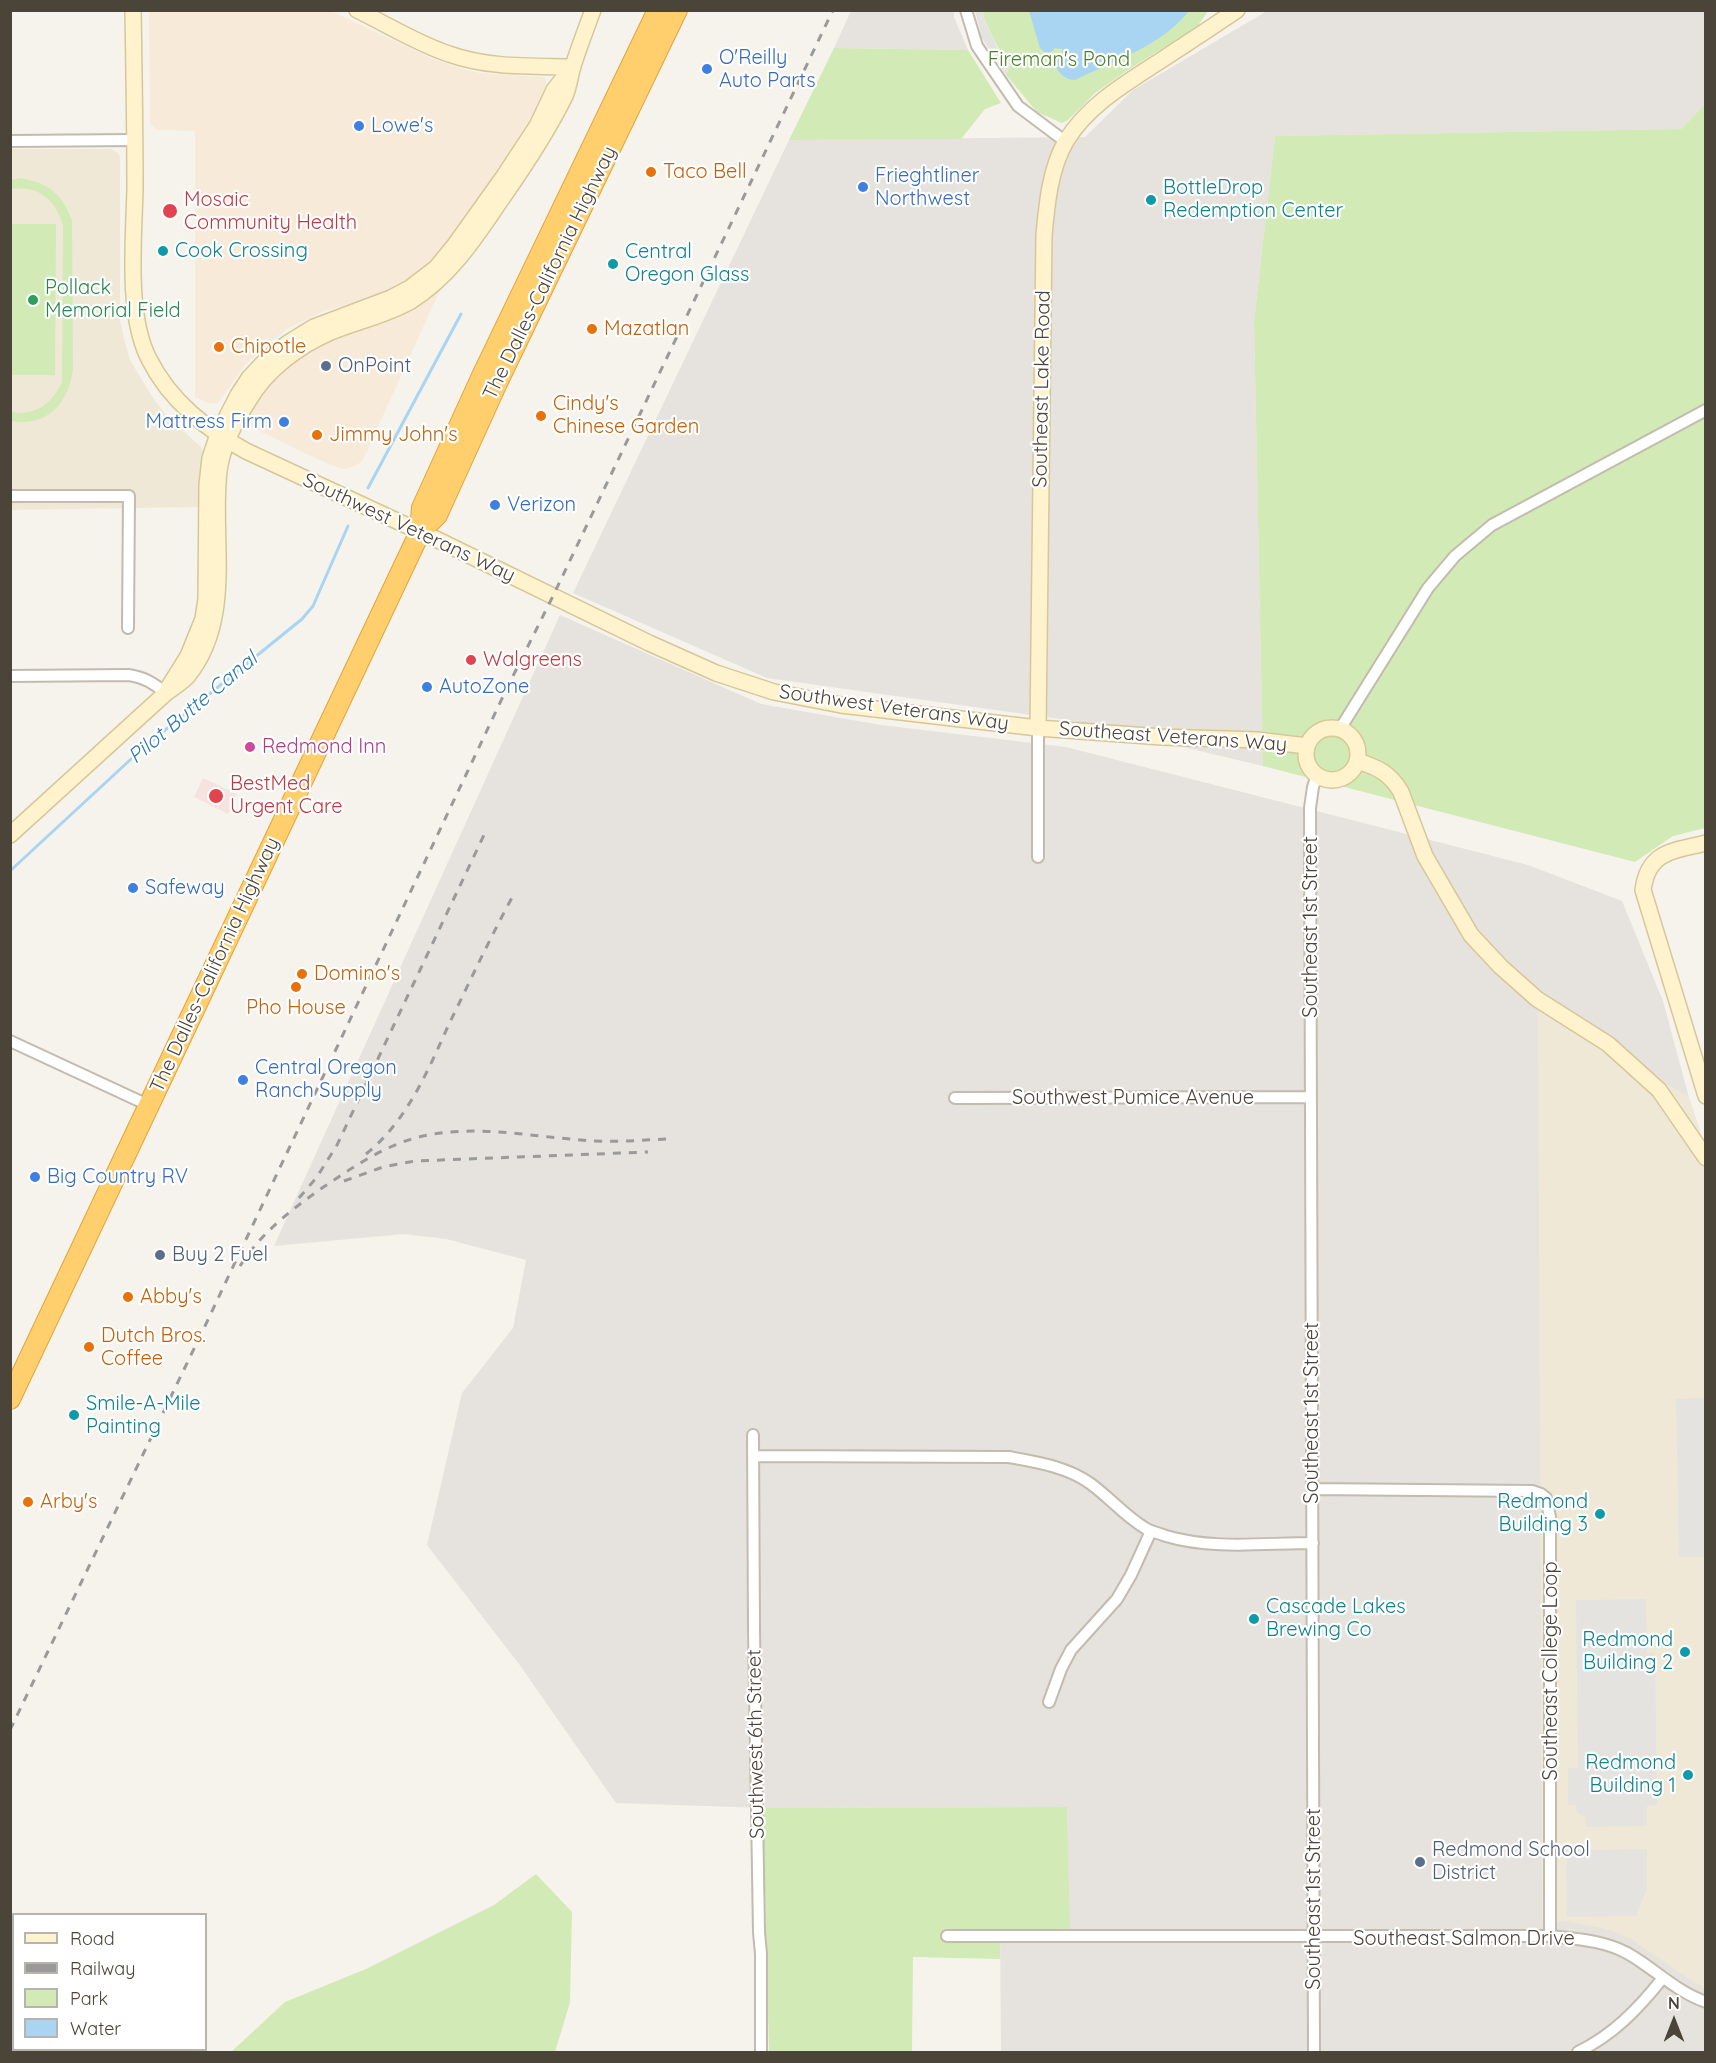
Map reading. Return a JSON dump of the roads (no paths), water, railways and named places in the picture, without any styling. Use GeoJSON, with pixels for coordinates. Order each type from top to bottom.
{"type":"FeatureCollection","features":[{"type":"Feature","properties":{"kind":"highway","name":"The Dalles-California Highway"},"geometry":{"type":"LineString","coordinates":[[420,532],[422,508],[426,498],[482,376],[658,10]]}},
{"type":"Feature","properties":{"kind":"highway","name":"The Dalles-California Highway"},"geometry":{"type":"LineString","coordinates":[[10,1399],[420,532],[437,515],[497,383],[677,10]]}},
{"type":"Feature","properties":{"kind":"highway"},"geometry":{"type":"LineString","coordinates":[[586,162],[586,181],[592,187]]}},
{"type":"Feature","properties":{"kind":"main road","name":"Southwest Veterans Way"},"geometry":{"type":"LineString","coordinates":[[133,10],[135,309],[140,336],[148,358],[160,379],[189,412],[223,438],[246,451],[650,643],[716,672],[774,692],[841,705],[1038,728]]}},
{"type":"Feature","properties":{"kind":"main road"},"geometry":{"type":"LineString","coordinates":[[357,10],[448,54],[468,60],[508,66],[573,67]]}},
{"type":"Feature","properties":{"kind":"main road"},"geometry":{"type":"LineString","coordinates":[[10,835],[166,693],[187,677],[198,661],[213,621],[218,579],[220,469],[223,438],[260,384],[279,364],[296,351],[332,332],[405,304],[435,284],[455,264],[539,144],[566,93],[593,10]]}},
{"type":"Feature","properties":{"kind":"main road","name":"Southeast Lake Road"},"geometry":{"type":"LineString","coordinates":[[1038,728],[1044,234],[1047,199],[1054,170],[1066,142],[1082,120],[1104,98],[1238,10]]}},
{"type":"Feature","properties":{"kind":"main road","name":"Southeast Veterans Way"},"geometry":{"type":"LineString","coordinates":[[1038,728],[1162,737],[1257,740],[1307,746]]}},
{"type":"Feature","properties":{"kind":"main road"},"geometry":{"type":"LineString","coordinates":[[1332,728],[1340,729],[1347,732],[1357,745],[1357,761],[1348,774],[1341,778],[1325,779],[1317,775],[1308,762],[1307,746],[1316,733],[1332,728]]}},
{"type":"Feature","properties":{"kind":"main road"},"geometry":{"type":"LineString","coordinates":[[1357,761],[1379,768],[1395,782],[1401,792],[1425,856],[1471,935],[1536,999],[1608,1044],[1659,1090],[1706,1158]]}},
{"type":"Feature","properties":{"kind":"main road"},"geometry":{"type":"LineString","coordinates":[[1706,843],[1664,854],[1651,863],[1645,876],[1643,890],[1706,1096]]}},
{"type":"Feature","properties":{"kind":"street"},"geometry":{"type":"LineString","coordinates":[[966,10],[977,46],[1018,106],[1066,142]]}},
{"type":"Feature","properties":{"kind":"street"},"geometry":{"type":"LineString","coordinates":[[10,141],[135,140]]}},
{"type":"Feature","properties":{"kind":"street"},"geometry":{"type":"LineString","coordinates":[[1340,729],[1428,588],[1455,556],[1492,525],[1706,410]]}},
{"type":"Feature","properties":{"kind":"street"},"geometry":{"type":"LineString","coordinates":[[10,496],[129,496],[128,628]]}},
{"type":"Feature","properties":{"kind":"street"},"geometry":{"type":"LineString","coordinates":[[10,676],[128,675],[152,682],[166,693]]}},
{"type":"Feature","properties":{"kind":"street","name":"Southeast Lake Road"},"geometry":{"type":"LineString","coordinates":[[1038,728],[1038,857]]}},
{"type":"Feature","properties":{"kind":"street","name":"Southeast 1st Street"},"geometry":{"type":"LineString","coordinates":[[1314,2052],[1310,808],[1317,775]]}},
{"type":"Feature","properties":{"kind":"street"},"geometry":{"type":"LineString","coordinates":[[10,1041],[148,1105]]}},
{"type":"Feature","properties":{"kind":"street","name":"Southwest Pumice Avenue"},"geometry":{"type":"LineString","coordinates":[[955,1098],[1311,1097]]}},
{"type":"Feature","properties":{"kind":"street","name":"Southwest 6th Street"},"geometry":{"type":"LineString","coordinates":[[753,1435],[761,2052]]}},
{"type":"Feature","properties":{"kind":"street"},"geometry":{"type":"LineString","coordinates":[[753,1456],[1009,1457],[1066,1471],[1091,1484],[1121,1511],[1151,1531],[1187,1542],[1312,1543]]}},
{"type":"Feature","properties":{"kind":"street","name":"Southeast College Loop"},"geometry":{"type":"LineString","coordinates":[[1312,1489],[1532,1491],[1546,1498],[1550,1517],[1551,1578],[1550,1936]]}},
{"type":"Feature","properties":{"kind":"street"},"geometry":{"type":"LineString","coordinates":[[1049,1702],[1061,1669],[1071,1650],[1117,1599],[1151,1531]]}},
{"type":"Feature","properties":{"kind":"street","name":"Southeast Salmon Drive"},"geometry":{"type":"LineString","coordinates":[[947,1936],[1314,1938],[1550,1936],[1593,1940],[1625,1952],[1687,1995],[1706,2002]]}},
{"type":"Feature","properties":{"kind":"street"},"geometry":{"type":"LineString","coordinates":[[1578,2052],[1599,2042],[1640,2007],[1662,1979]]}},
{"type":"Feature","properties":{"kind":"water","name":"Fireman's Pond"},"geometry":{"type":"Polygon","coordinates":[[[1029,10],[1189,11],[1165,34],[1151,43],[1121,59],[1071,80],[1059,72],[1053,62],[1062,53],[1062,49],[1055,48],[1051,52],[1044,52],[1040,48],[1029,10]]]}},
{"type":"Feature","properties":{"kind":"waterway","name":"Pilot Butte Canal"},"geometry":{"type":"LineString","coordinates":[[368,488],[461,314]]}},
{"type":"Feature","properties":{"kind":"waterway","name":"Pilot Butte Canal"},"geometry":{"type":"LineString","coordinates":[[10,871],[143,748],[302,619],[313,606],[348,526]]}},
{"type":"Feature","properties":{"kind":"railway"},"geometry":{"type":"LineString","coordinates":[[10,1730],[833,10]]}},
{"type":"Feature","properties":{"kind":"railway"},"geometry":{"type":"LineString","coordinates":[[299,1198],[317,1177],[337,1145],[484,835]]}},
{"type":"Feature","properties":{"kind":"railway"},"geometry":{"type":"LineString","coordinates":[[366,1154],[394,1126],[416,1093],[514,894]]}},
{"type":"Feature","properties":{"kind":"railway"},"geometry":{"type":"LineString","coordinates":[[240,1266],[257,1243],[310,1196],[368,1158],[419,1137],[462,1131],[484,1131],[595,1141],[668,1139]]}},
{"type":"Feature","properties":{"kind":"railway"},"geometry":{"type":"LineString","coordinates":[[344,1181],[383,1167],[415,1161],[648,1152]]}},
{"type":"Feature","properties":{"kind":"place","name":"O'Reilly Auto Parts"},"geometry":{"type":"Point","coordinates":[707,69]}},
{"type":"Feature","properties":{"kind":"place","name":"Lowe's"},"geometry":{"type":"Point","coordinates":[359,126]}},
{"type":"Feature","properties":{"kind":"place","name":"Taco Bell"},"geometry":{"type":"Point","coordinates":[651,172]}},
{"type":"Feature","properties":{"kind":"place","name":"Frieghtliner Northwest"},"geometry":{"type":"Point","coordinates":[863,187]}},
{"type":"Feature","properties":{"kind":"place","name":"BottleDrop Redemption Center"},"geometry":{"type":"Point","coordinates":[1151,200]}},
{"type":"Feature","properties":{"kind":"place","name":"Mosaic Community Health"},"geometry":{"type":"Point","coordinates":[170,211]}},
{"type":"Feature","properties":{"kind":"place","name":"Cook Crossing"},"geometry":{"type":"Point","coordinates":[163,251]}},
{"type":"Feature","properties":{"kind":"place","name":"Central Oregon Glass"},"geometry":{"type":"Point","coordinates":[613,264]}},
{"type":"Feature","properties":{"kind":"place","name":"Pollack Memorial Field"},"geometry":{"type":"Point","coordinates":[33,300]}},
{"type":"Feature","properties":{"kind":"place","name":"Mazatlan"},"geometry":{"type":"Point","coordinates":[592,329]}},
{"type":"Feature","properties":{"kind":"place","name":"Chipotle"},"geometry":{"type":"Point","coordinates":[219,347]}},
{"type":"Feature","properties":{"kind":"place","name":"OnPoint"},"geometry":{"type":"Point","coordinates":[326,366]}},
{"type":"Feature","properties":{"kind":"place","name":"Cindy's Chinese Garden"},"geometry":{"type":"Point","coordinates":[541,416]}},
{"type":"Feature","properties":{"kind":"place","name":"Mattress Firm"},"geometry":{"type":"Point","coordinates":[284,422]}},
{"type":"Feature","properties":{"kind":"place","name":"Jimmy John's"},"geometry":{"type":"Point","coordinates":[317,435]}},
{"type":"Feature","properties":{"kind":"place","name":"Verizon"},"geometry":{"type":"Point","coordinates":[495,505]}},
{"type":"Feature","properties":{"kind":"place","name":"Walgreens"},"geometry":{"type":"Point","coordinates":[471,660]}},
{"type":"Feature","properties":{"kind":"place","name":"AutoZone"},"geometry":{"type":"Point","coordinates":[427,687]}},
{"type":"Feature","properties":{"kind":"place","name":"Redmond Inn"},"geometry":{"type":"Point","coordinates":[250,747]}},
{"type":"Feature","properties":{"kind":"place","name":"BestMed Urgent Care"},"geometry":{"type":"Point","coordinates":[216,796]}},
{"type":"Feature","properties":{"kind":"place","name":"Safeway"},"geometry":{"type":"Point","coordinates":[133,888]}},
{"type":"Feature","properties":{"kind":"place","name":"Domino's"},"geometry":{"type":"Point","coordinates":[302,974]}},
{"type":"Feature","properties":{"kind":"place","name":"Pho House"},"geometry":{"type":"Point","coordinates":[296,987]}},
{"type":"Feature","properties":{"kind":"place","name":"Central Oregon Ranch Supply"},"geometry":{"type":"Point","coordinates":[243,1080]}},
{"type":"Feature","properties":{"kind":"place","name":"Big Country RV"},"geometry":{"type":"Point","coordinates":[35,1177]}},
{"type":"Feature","properties":{"kind":"place","name":"Buy 2 Fuel"},"geometry":{"type":"Point","coordinates":[160,1255]}},
{"type":"Feature","properties":{"kind":"place","name":"Abby's"},"geometry":{"type":"Point","coordinates":[128,1297]}},
{"type":"Feature","properties":{"kind":"place","name":"Dutch Bros. Coffee"},"geometry":{"type":"Point","coordinates":[89,1347]}},
{"type":"Feature","properties":{"kind":"place","name":"Smile-A-Mile Painting"},"geometry":{"type":"Point","coordinates":[74,1415]}},
{"type":"Feature","properties":{"kind":"place","name":"Arby's"},"geometry":{"type":"Point","coordinates":[28,1502]}},
{"type":"Feature","properties":{"kind":"place","name":"Redmond Building 3"},"geometry":{"type":"Point","coordinates":[1600,1514]}},
{"type":"Feature","properties":{"kind":"place","name":"Cascade Lakes Brewing Co"},"geometry":{"type":"Point","coordinates":[1254,1619]}},
{"type":"Feature","properties":{"kind":"place","name":"Redmond Building 2"},"geometry":{"type":"Point","coordinates":[1685,1652]}},
{"type":"Feature","properties":{"kind":"place","name":"Redmond Building 1"},"geometry":{"type":"Point","coordinates":[1688,1775]}},
{"type":"Feature","properties":{"kind":"place","name":"Redmond School District"},"geometry":{"type":"Point","coordinates":[1420,1862]}}]}
